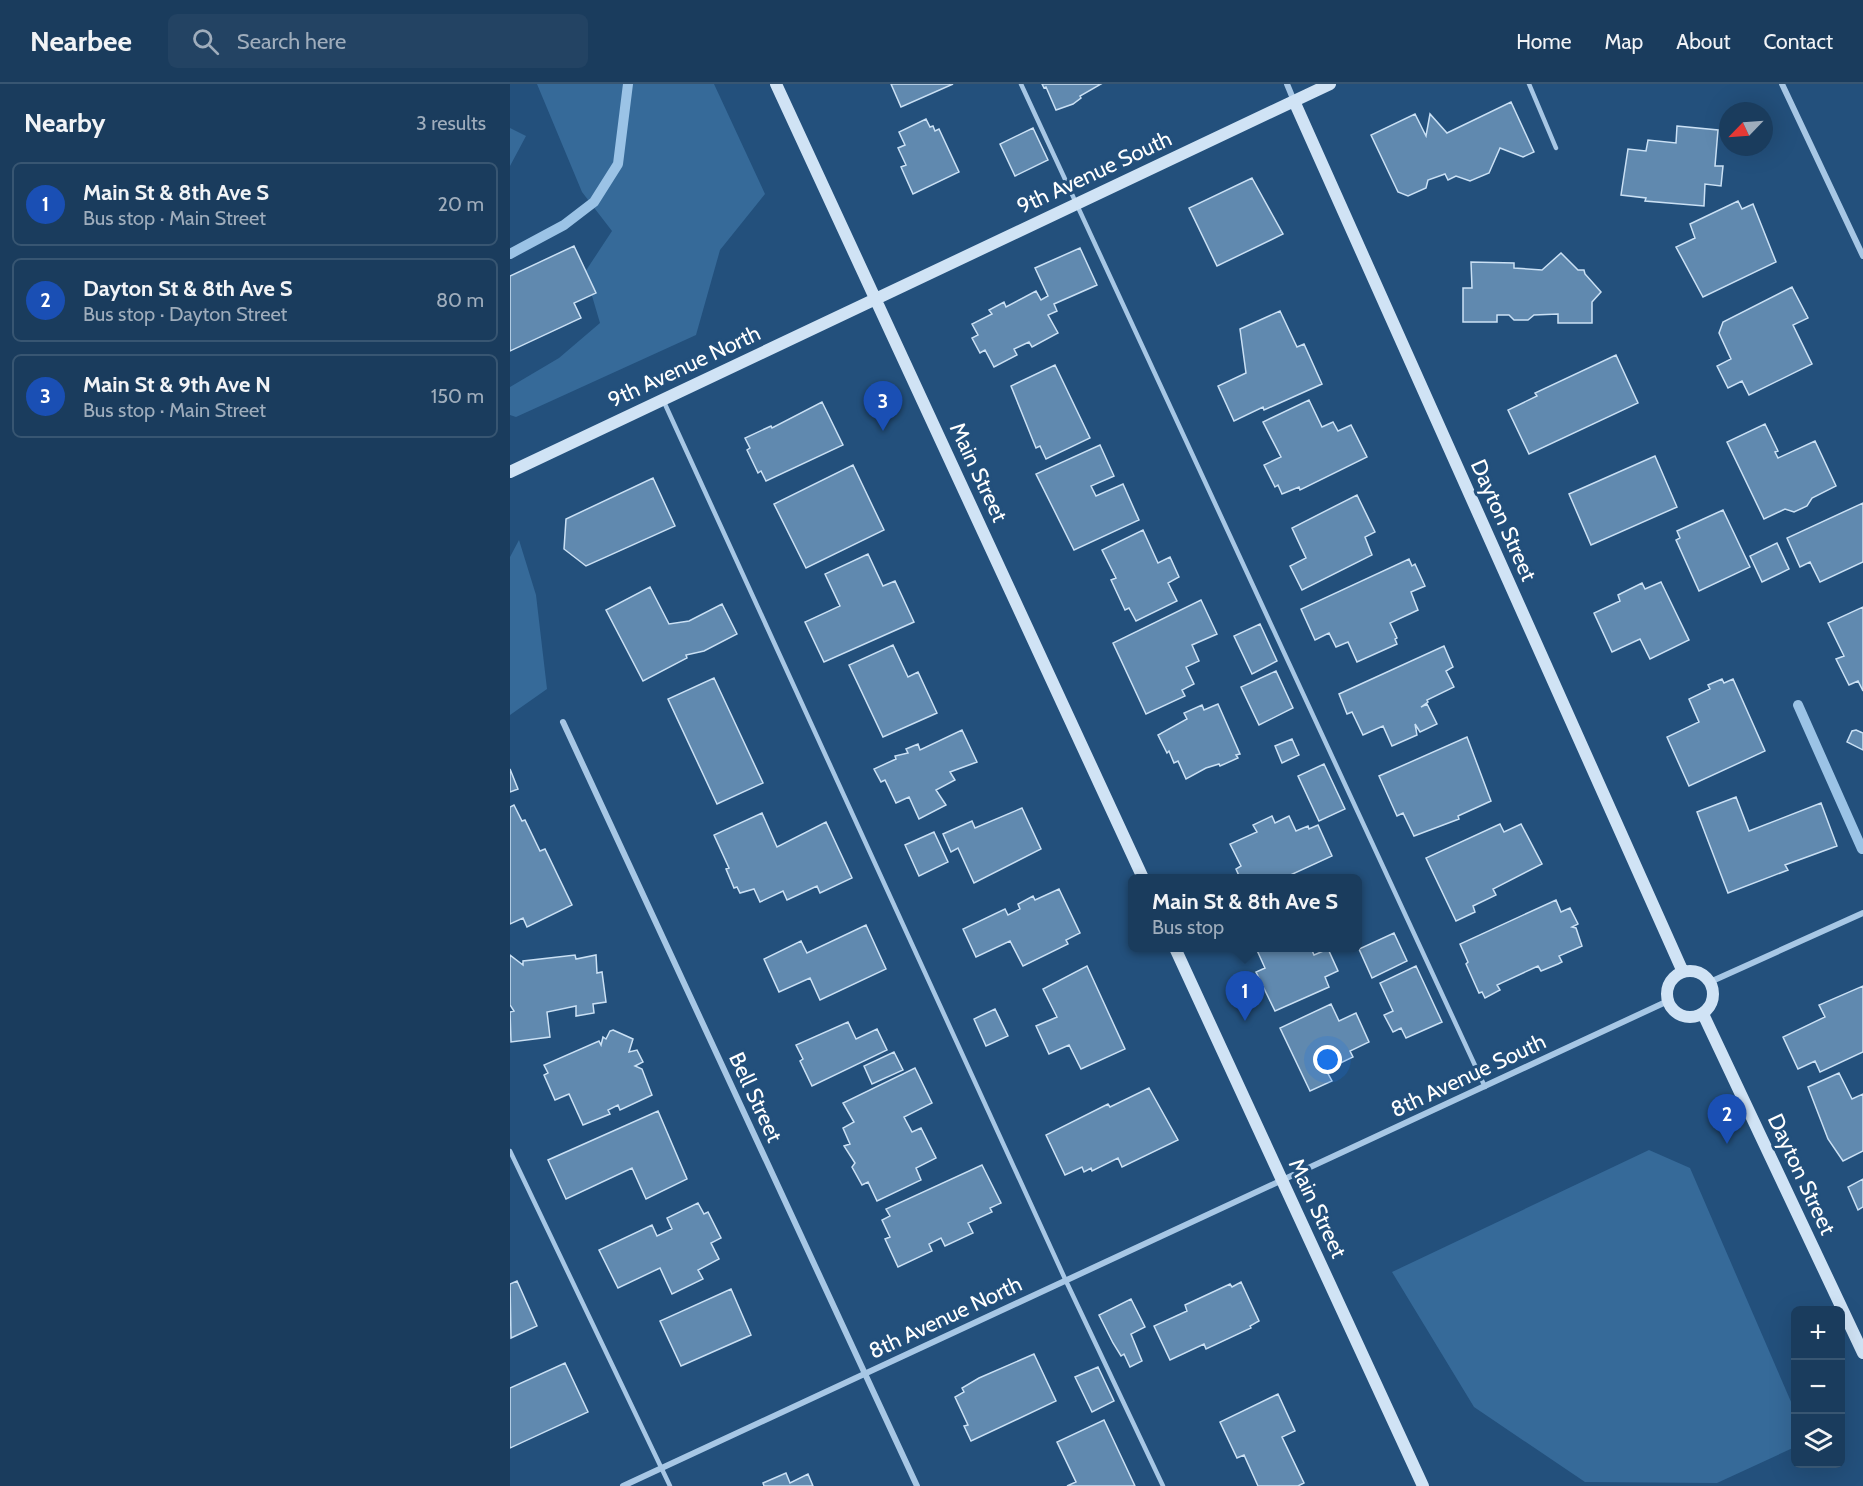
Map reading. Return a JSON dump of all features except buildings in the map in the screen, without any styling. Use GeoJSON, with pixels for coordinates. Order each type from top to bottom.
{"type":"FeatureCollection","features":[{"type":"Feature","properties":{"kind":"main road","name":"Main Street"},"geometry":{"type":"LineString","coordinates":[[776,84],[1141,874]]}},
{"type":"Feature","properties":{"kind":"main road","name":"9th Avenue South"},"geometry":{"type":"LineString","coordinates":[[876,298],[1330,84]]}},
{"type":"Feature","properties":{"kind":"main road","name":"Dayton Street"},"geometry":{"type":"LineString","coordinates":[[1294,101],[1683,972]]}},
{"type":"Feature","properties":{"kind":"main road","name":"9th Avenue North"},"geometry":{"type":"LineString","coordinates":[[510,472],[876,298]]}},
{"type":"Feature","properties":{"kind":"main road","name":"Main Street"},"geometry":{"type":"LineString","coordinates":[[1177,952],[1424,1486]]}},
{"type":"Feature","properties":{"kind":"main road"},"geometry":{"type":"LineString","coordinates":[[1694,971],[1703,975],[1710,982],[1714,993],[1712,1004],[1703,1014],[1683,1017],[1674,1011],[1668,1001],[1669,984],[1683,972],[1694,971]]}},
{"type":"Feature","properties":{"kind":"main road","name":"Dayton Street"},"geometry":{"type":"LineString","coordinates":[[1703,1014],[1863,1353]]}},
{"type":"Feature","properties":{"kind":"street","name":"Dayton Street"},"geometry":{"type":"LineString","coordinates":[[1287,84],[1294,101]]}},
{"type":"Feature","properties":{"kind":"street"},"geometry":{"type":"LineString","coordinates":[[1782,84],[1863,256]]}},
{"type":"Feature","properties":{"kind":"street","name":"Bell Street"},"geometry":{"type":"LineString","coordinates":[[563,722],[917,1486]]}},
{"type":"Feature","properties":{"kind":"street"},"geometry":{"type":"LineString","coordinates":[[1710,982],[1863,913]]}},
{"type":"Feature","properties":{"kind":"street","name":"8th Avenue South"},"geometry":{"type":"LineString","coordinates":[[1282,1181],[1668,1001]]}},
{"type":"Feature","properties":{"kind":"street","name":"8th Avenue North"},"geometry":{"type":"LineString","coordinates":[[623,1486],[1282,1181]]}},
{"type":"Feature","properties":{"kind":"lane"},"geometry":{"type":"LineString","coordinates":[[1021,84],[1485,1087]]}},
{"type":"Feature","properties":{"kind":"lane"},"geometry":{"type":"LineString","coordinates":[[1529,84],[1556,148]]}},
{"type":"Feature","properties":{"kind":"lane"},"geometry":{"type":"LineString","coordinates":[[663,399],[1066,1281],[1163,1486]]}},
{"type":"Feature","properties":{"kind":"lane"},"geometry":{"type":"LineString","coordinates":[[510,1151],[670,1486]]}},
{"type":"Feature","properties":{"kind":"shaded area"},"geometry":{"type":"Polygon","coordinates":[[[537,84],[714,84],[765,194],[720,250],[696,335],[516,417],[510,415],[510,387],[559,358],[600,323],[585,272],[612,231],[582,192],[537,84]]]}},
{"type":"Feature","properties":{"kind":"shaded area"},"geometry":{"type":"Polygon","coordinates":[[[510,128],[526,136],[510,166],[510,128]]]}},
{"type":"Feature","properties":{"kind":"shaded area"},"geometry":{"type":"Polygon","coordinates":[[[519,540],[536,595],[547,689],[510,715],[510,557],[519,540]]]}},
{"type":"Feature","properties":{"kind":"shaded area"},"geometry":{"type":"Polygon","coordinates":[[[1649,1150],[1690,1168],[1791,1402],[1791,1449],[1717,1483],[1585,1482],[1474,1407],[1392,1272],[1649,1150]]]}},
{"type":"Feature","properties":{"kind":"waterway"},"geometry":{"type":"LineString","coordinates":[[510,254],[564,225],[594,202],[618,164],[628,84]]}},
{"type":"Feature","properties":{"kind":"waterway"},"geometry":{"type":"LineString","coordinates":[[1798,705],[1862,849]]}},
{"type":"Feature","properties":{"kind":"place","name":"Main St & 9th Ave N"},"geometry":{"type":"Point","coordinates":[883,431]}},
{"type":"Feature","properties":{"kind":"place","name":"Main St & 8th Ave S"},"geometry":{"type":"Point","coordinates":[1245,1021]}},
{"type":"Feature","properties":{"kind":"place","name":"Dayton St & 8th Ave S"},"geometry":{"type":"Point","coordinates":[1727,1144]}}]}
